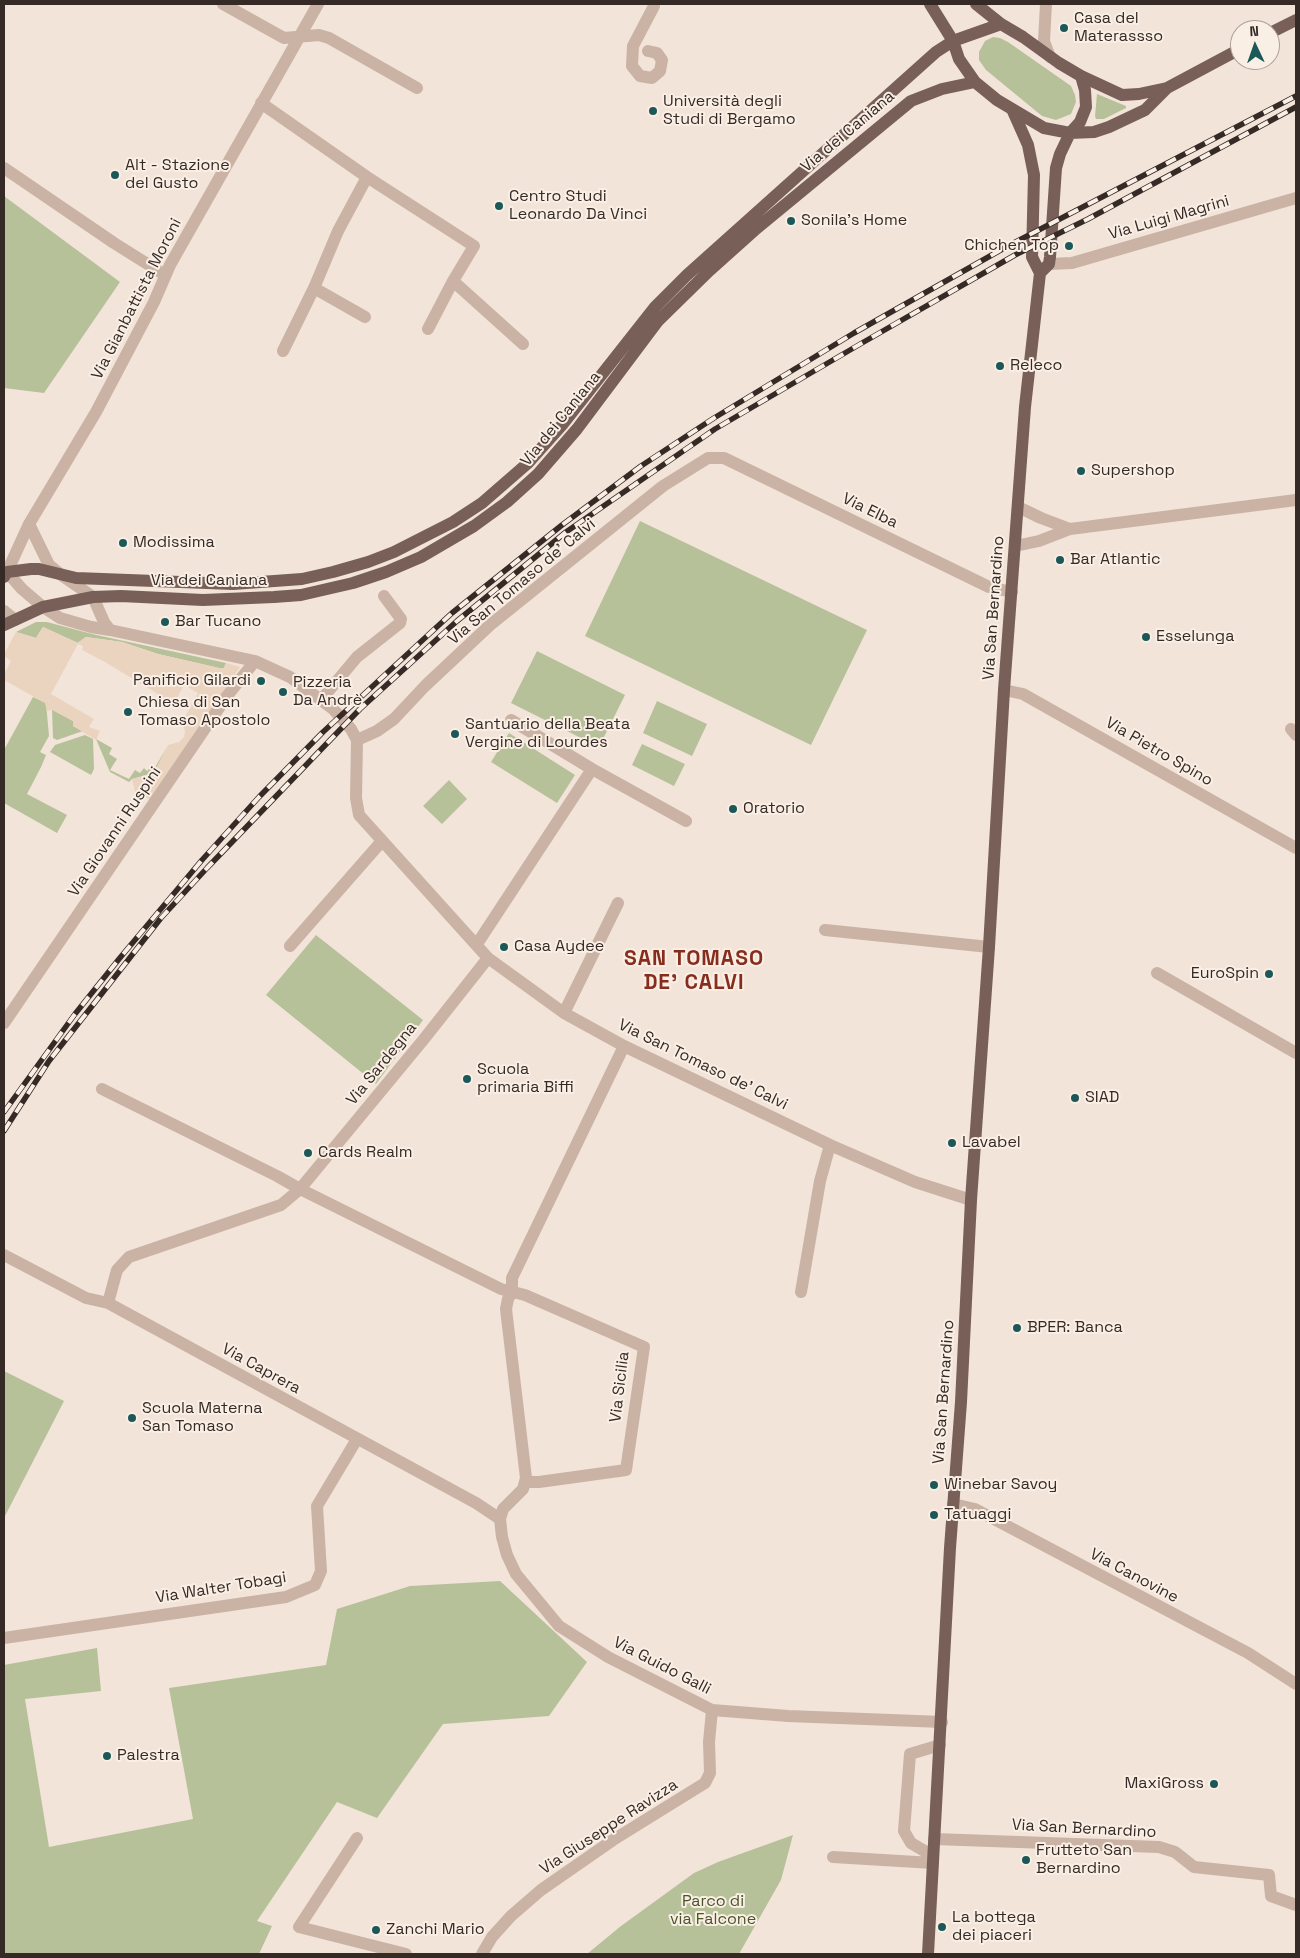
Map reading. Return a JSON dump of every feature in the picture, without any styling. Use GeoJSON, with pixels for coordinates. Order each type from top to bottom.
{"type":"FeatureCollection","features":[{"type":"Feature","properties":{"kind":"main road"},"geometry":{"type":"LineString","coordinates":[[930,4],[953,42],[959,59],[975,82],[997,100],[1044,128],[1070,133],[1094,132],[1145,110],[1167,88]]}},
{"type":"Feature","properties":{"kind":"main road"},"geometry":{"type":"LineString","coordinates":[[976,4],[1001,24],[1050,57],[1081,76],[1122,95],[1139,94],[1167,88],[1230,54]]}},
{"type":"Feature","properties":{"kind":"main road"},"geometry":{"type":"LineString","coordinates":[[1280,29],[1296,20]]}},
{"type":"Feature","properties":{"kind":"main road","name":"Via dei Caniana"},"geometry":{"type":"LineString","coordinates":[[5,574],[39,569],[76,578],[233,584],[302,579],[368,562],[394,552],[453,522],[482,503],[528,463],[562,425],[655,308],[686,275],[936,52],[953,42],[1001,24]]}},
{"type":"Feature","properties":{"kind":"main road","name":"Via San Bernardino"},"geometry":{"type":"LineString","coordinates":[[928,1954],[961,1402],[971,1200],[989,947],[1004,690],[1025,407],[1045,268],[1055,176],[1060,154],[1070,133],[1080,122],[1086,107],[1085,90],[1081,76]]}},
{"type":"Feature","properties":{"kind":"main road","name":"Via dei Caniana"},"geometry":{"type":"LineString","coordinates":[[9,623],[43,607],[93,597],[121,596],[202,600],[301,595],[386,572],[421,557],[455,538],[507,502],[538,474],[577,429],[658,320],[708,271],[757,228],[911,101],[942,88],[975,82]]}},
{"type":"Feature","properties":{"kind":"main road","name":"Via San Bernardino"},"geometry":{"type":"LineString","coordinates":[[1012,109],[1028,145],[1034,175],[1032,257],[1045,268]]}},
{"type":"Feature","properties":{"kind":"street"},"geometry":{"type":"LineString","coordinates":[[223,4],[284,38],[319,35],[329,38],[417,88]]}},
{"type":"Feature","properties":{"kind":"street","name":"Via Gianbattista Moroni"},"geometry":{"type":"LineString","coordinates":[[5,574],[29,524],[96,412],[154,302],[165,275],[318,4]]}},
{"type":"Feature","properties":{"kind":"street"},"geometry":{"type":"LineString","coordinates":[[1046,4],[1044,40],[1050,57]]}},
{"type":"Feature","properties":{"kind":"street"},"geometry":{"type":"LineString","coordinates":[[648,51],[657,53],[662,60],[660,71],[652,78],[640,76],[632,66],[633,46],[654,6]]}},
{"type":"Feature","properties":{"kind":"street"},"geometry":{"type":"LineString","coordinates":[[261,103],[367,177],[474,246],[452,281],[428,329]]}},
{"type":"Feature","properties":{"kind":"street"},"geometry":{"type":"LineString","coordinates":[[4,168],[114,243],[165,275]]}},
{"type":"Feature","properties":{"kind":"street"},"geometry":{"type":"LineString","coordinates":[[283,351],[314,288],[338,230],[367,177]]}},
{"type":"Feature","properties":{"kind":"street","name":"Via Luigi Magrini"},"geometry":{"type":"LineString","coordinates":[[1045,268],[1296,198]]}},
{"type":"Feature","properties":{"kind":"street"},"geometry":{"type":"LineString","coordinates":[[452,281],[523,344]]}},
{"type":"Feature","properties":{"kind":"street"},"geometry":{"type":"LineString","coordinates":[[314,288],[365,318]]}},
{"type":"Feature","properties":{"kind":"street","name":"Via Elba"},"geometry":{"type":"LineString","coordinates":[[714,456],[724,458],[990,587],[1012,592]]}},
{"type":"Feature","properties":{"kind":"street","name":"Via San Tomaso de' Calvi"},"geometry":{"type":"LineString","coordinates":[[714,456],[701,461],[663,486],[490,625],[425,686],[394,719],[377,731],[357,740],[356,798],[359,815],[488,958],[564,1013],[624,1046],[830,1145],[915,1182],[971,1200]]}},
{"type":"Feature","properties":{"kind":"street"},"geometry":{"type":"LineString","coordinates":[[1015,546],[1039,541],[1070,529],[1296,500]]}},
{"type":"Feature","properties":{"kind":"street"},"geometry":{"type":"LineString","coordinates":[[1018,507],[1070,529]]}},
{"type":"Feature","properties":{"kind":"street"},"geometry":{"type":"LineString","coordinates":[[29,524],[49,565],[93,597],[104,622],[110,630]]}},
{"type":"Feature","properties":{"kind":"street"},"geometry":{"type":"LineString","coordinates":[[5,574],[43,607],[60,618],[91,627],[255,661],[290,677],[333,709],[351,729],[357,740]]}},
{"type":"Feature","properties":{"kind":"street"},"geometry":{"type":"LineString","coordinates":[[321,700],[357,657],[400,623],[401,618],[384,596]]}},
{"type":"Feature","properties":{"kind":"street"},"geometry":{"type":"LineString","coordinates":[[4,611],[9,623]]}},
{"type":"Feature","properties":{"kind":"street","name":"Via Giovanni Ruspini"},"geometry":{"type":"LineString","coordinates":[[4,1023],[227,696],[255,661]]}},
{"type":"Feature","properties":{"kind":"street","name":"Via Pietro Spino"},"geometry":{"type":"LineString","coordinates":[[1004,690],[1024,694],[1296,848]]}},
{"type":"Feature","properties":{"kind":"street"},"geometry":{"type":"LineString","coordinates":[[511,720],[592,770],[686,821]]}},
{"type":"Feature","properties":{"kind":"street"},"geometry":{"type":"LineString","coordinates":[[477,944],[592,770]]}},
{"type":"Feature","properties":{"kind":"street"},"geometry":{"type":"LineString","coordinates":[[290,946],[382,841]]}},
{"type":"Feature","properties":{"kind":"street"},"geometry":{"type":"LineString","coordinates":[[564,1013],[618,903]]}},
{"type":"Feature","properties":{"kind":"street"},"geometry":{"type":"LineString","coordinates":[[825,930],[989,947]]}},
{"type":"Feature","properties":{"kind":"street","name":"Via Sardegna"},"geometry":{"type":"LineString","coordinates":[[108,1302],[118,1270],[129,1257],[282,1205],[300,1189],[488,958]]}},
{"type":"Feature","properties":{"kind":"street"},"geometry":{"type":"LineString","coordinates":[[1157,973],[1296,1053]]}},
{"type":"Feature","properties":{"kind":"street"},"geometry":{"type":"LineString","coordinates":[[500,1519],[503,1509],[518,1495],[525,1482],[506,1309],[512,1292],[512,1278],[624,1046]]}},
{"type":"Feature","properties":{"kind":"street"},"geometry":{"type":"LineString","coordinates":[[102,1089],[501,1289],[512,1292]]}},
{"type":"Feature","properties":{"kind":"street"},"geometry":{"type":"LineString","coordinates":[[801,1292],[820,1181],[830,1145]]}},
{"type":"Feature","properties":{"kind":"street","name":"Via Caprera"},"geometry":{"type":"LineString","coordinates":[[4,1255],[86,1298],[108,1302],[476,1503],[500,1519]]}},
{"type":"Feature","properties":{"kind":"street","name":"Via Sicilia"},"geometry":{"type":"LineString","coordinates":[[512,1292],[525,1295],[644,1347],[626,1470],[539,1482],[525,1482]]}},
{"type":"Feature","properties":{"kind":"street","name":"Via Walter Tobagi"},"geometry":{"type":"LineString","coordinates":[[4,1638],[286,1597],[315,1585],[321,1571],[317,1506],[357,1439]]}},
{"type":"Feature","properties":{"kind":"street","name":"Via Canovine"},"geometry":{"type":"LineString","coordinates":[[954,1504],[975,1509],[1248,1653],[1296,1684]]}},
{"type":"Feature","properties":{"kind":"street","name":"Via Guido Galli"},"geometry":{"type":"LineString","coordinates":[[500,1519],[506,1555],[516,1574],[559,1626],[608,1657],[712,1710],[788,1716],[942,1722]]}},
{"type":"Feature","properties":{"kind":"street","name":"Via Giuseppe Ravizza"},"geometry":{"type":"LineString","coordinates":[[482,1954],[492,1937],[511,1916],[540,1890],[613,1840],[705,1783],[710,1773],[709,1742],[712,1710]]}},
{"type":"Feature","properties":{"kind":"street"},"geometry":{"type":"LineString","coordinates":[[933,1859],[911,1843],[904,1831],[910,1754],[940,1745]]}},
{"type":"Feature","properties":{"kind":"street"},"geometry":{"type":"LineString","coordinates":[[357,1838],[299,1927],[406,1954]]}},
{"type":"Feature","properties":{"kind":"street","name":"Via San Bernardino"},"geometry":{"type":"LineString","coordinates":[[934,1839],[1159,1847],[1175,1852],[1194,1868],[1269,1875],[1271,1896],[1296,1905]]}},
{"type":"Feature","properties":{"kind":"street"},"geometry":{"type":"LineString","coordinates":[[833,1857],[933,1859]]}},
{"type":"Feature","properties":{"kind":"green space"},"geometry":{"type":"Polygon","coordinates":[[[993,37],[1008,42],[1071,86],[1076,102],[1071,114],[1056,120],[1042,116],[986,70],[979,60],[979,52],[985,41],[993,37]]]}},
{"type":"Feature","properties":{"kind":"green space"},"geometry":{"type":"Polygon","coordinates":[[[1097,94],[1126,106],[1126,108],[1104,119],[1096,119],[1097,94]]]}},
{"type":"Feature","properties":{"kind":"green space"},"geometry":{"type":"Polygon","coordinates":[[[4,196],[120,282],[44,393],[4,388],[4,196]]]}},
{"type":"Feature","properties":{"kind":"green space"},"geometry":{"type":"Polygon","coordinates":[[[640,521],[867,630],[811,745],[585,636],[640,521]]]}},
{"type":"Feature","properties":{"kind":"green space"},"geometry":{"type":"Polygon","coordinates":[[[36,622],[47,622],[92,634],[226,663],[224,668],[219,668],[158,654],[122,642],[86,637],[78,643],[43,627],[36,638],[16,632],[36,622]]]}},
{"type":"Feature","properties":{"kind":"green space"},"geometry":{"type":"Polygon","coordinates":[[[537,651],[625,695],[599,747],[511,703],[537,651]]]}},
{"type":"Feature","properties":{"kind":"green space"},"geometry":{"type":"Polygon","coordinates":[[[33,697],[46,703],[49,736],[40,752],[46,755],[27,794],[67,815],[57,833],[4,803],[4,750],[33,697]]]}},
{"type":"Feature","properties":{"kind":"green space"},"geometry":{"type":"Polygon","coordinates":[[[657,701],[707,724],[692,756],[643,733],[657,701]]]}},
{"type":"Feature","properties":{"kind":"green space"},"geometry":{"type":"Polygon","coordinates":[[[52,709],[73,721],[73,726],[83,731],[57,740],[53,738],[52,709]]]}},
{"type":"Feature","properties":{"kind":"green space"},"geometry":{"type":"Polygon","coordinates":[[[509,733],[575,775],[557,803],[491,762],[509,733]]]}},
{"type":"Feature","properties":{"kind":"green space"},"geometry":{"type":"Polygon","coordinates":[[[85,735],[93,739],[94,769],[91,775],[50,752],[55,745],[85,735]]]}},
{"type":"Feature","properties":{"kind":"green space"},"geometry":{"type":"Polygon","coordinates":[[[96,739],[112,748],[109,754],[117,759],[110,770],[129,779],[135,770],[140,773],[144,768],[147,771],[149,769],[153,771],[167,747],[154,773],[132,779],[129,782],[110,772],[96,739]]]}},
{"type":"Feature","properties":{"kind":"green space"},"geometry":{"type":"Polygon","coordinates":[[[642,744],[685,764],[674,786],[632,765],[642,744]]]}},
{"type":"Feature","properties":{"kind":"green space"},"geometry":{"type":"Polygon","coordinates":[[[449,780],[467,799],[442,824],[423,806],[449,780]]]}},
{"type":"Feature","properties":{"kind":"green space"},"geometry":{"type":"Polygon","coordinates":[[[316,935],[423,1020],[376,1084],[266,995],[316,935]]]}},
{"type":"Feature","properties":{"kind":"green space"},"geometry":{"type":"Polygon","coordinates":[[[4,1371],[64,1401],[4,1518],[4,1371]]]}},
{"type":"Feature","properties":{"kind":"green space"},"geometry":{"type":"Polygon","coordinates":[[[500,1581],[587,1662],[549,1716],[443,1724],[377,1818],[337,1802],[257,1921],[272,1926],[259,1954],[4,1954],[4,1665],[97,1648],[101,1691],[25,1699],[49,1847],[193,1819],[169,1688],[326,1665],[337,1609],[410,1586],[500,1581]]]}},
{"type":"Feature","properties":{"kind":"green space","name":"Parco di via Falcone"},"geometry":{"type":"Polygon","coordinates":[[[793,1835],[781,1880],[739,1954],[587,1954],[621,1926],[694,1873],[718,1862],[793,1835]]]}},
{"type":"Feature","properties":{"kind":"shaded area"},"geometry":{"type":"Polygon","coordinates":[[[43,627],[77,643],[86,637],[122,642],[158,654],[219,668],[224,668],[226,663],[240,667],[151,800],[135,792],[132,779],[154,773],[168,745],[179,742],[184,737],[185,731],[182,722],[198,693],[184,685],[176,700],[171,697],[168,700],[82,650],[83,646],[78,644],[51,694],[94,719],[89,727],[100,731],[96,740],[73,726],[73,721],[52,710],[47,711],[45,703],[4,680],[4,674],[11,661],[4,654],[16,632],[36,638],[43,627]]]}},
{"type":"Feature","properties":{"kind":"railway"},"geometry":{"type":"LineString","coordinates":[[4,1112],[75,1014],[119,959],[202,860],[259,797],[323,732],[452,613],[562,525],[641,466],[714,418],[854,333],[1006,247],[1296,96]]}},
{"type":"Feature","properties":{"kind":"railway"},"geometry":{"type":"LineString","coordinates":[[4,1131],[49,1061],[161,918],[207,868],[360,709],[457,621],[566,532],[715,429],[862,343],[1015,255],[1088,219],[1296,107]]}},
{"type":"Feature","properties":{"kind":"place","name":"Casa del Materassso"},"geometry":{"type":"Point","coordinates":[1064,28]}},
{"type":"Feature","properties":{"kind":"place","name":"Università degli Studi di Bergamo"},"geometry":{"type":"Point","coordinates":[653,111]}},
{"type":"Feature","properties":{"kind":"place","name":"Alt - Stazione del Gusto"},"geometry":{"type":"Point","coordinates":[115,175]}},
{"type":"Feature","properties":{"kind":"place","name":"Centro Studi Leonardo Da Vinci"},"geometry":{"type":"Point","coordinates":[499,206]}},
{"type":"Feature","properties":{"kind":"place","name":"Sonila's Home"},"geometry":{"type":"Point","coordinates":[791,221]}},
{"type":"Feature","properties":{"kind":"place","name":"Chichen Top"},"geometry":{"type":"Point","coordinates":[1069,246]}},
{"type":"Feature","properties":{"kind":"place","name":"Releco"},"geometry":{"type":"Point","coordinates":[1000,366]}},
{"type":"Feature","properties":{"kind":"place","name":"Supershop"},"geometry":{"type":"Point","coordinates":[1081,471]}},
{"type":"Feature","properties":{"kind":"place","name":"Modissima"},"geometry":{"type":"Point","coordinates":[123,543]}},
{"type":"Feature","properties":{"kind":"place","name":"Bar Atlantic"},"geometry":{"type":"Point","coordinates":[1060,560]}},
{"type":"Feature","properties":{"kind":"place","name":"Bar Tucano"},"geometry":{"type":"Point","coordinates":[165,622]}},
{"type":"Feature","properties":{"kind":"place","name":"Esselunga"},"geometry":{"type":"Point","coordinates":[1146,637]}},
{"type":"Feature","properties":{"kind":"place","name":"Panificio Gilardi"},"geometry":{"type":"Point","coordinates":[261,681]}},
{"type":"Feature","properties":{"kind":"place","name":"Pizzeria Da Andrè"},"geometry":{"type":"Point","coordinates":[283,692]}},
{"type":"Feature","properties":{"kind":"place","name":"Chiesa di San Tomaso Apostolo"},"geometry":{"type":"Point","coordinates":[128,712]}},
{"type":"Feature","properties":{"kind":"place","name":"Santuario della Beata Vergine di Lourdes"},"geometry":{"type":"Point","coordinates":[455,734]}},
{"type":"Feature","properties":{"kind":"place","name":"Oratorio"},"geometry":{"type":"Point","coordinates":[733,809]}},
{"type":"Feature","properties":{"kind":"place","name":"Casa Aydee"},"geometry":{"type":"Point","coordinates":[504,947]}},
{"type":"Feature","properties":{"kind":"place","name":"EuroSpin"},"geometry":{"type":"Point","coordinates":[1269,974]}},
{"type":"Feature","properties":{"kind":"place","name":"Scuola primaria Biffi"},"geometry":{"type":"Point","coordinates":[467,1079]}},
{"type":"Feature","properties":{"kind":"place","name":"SIAD"},"geometry":{"type":"Point","coordinates":[1075,1098]}},
{"type":"Feature","properties":{"kind":"place","name":"Lavabel"},"geometry":{"type":"Point","coordinates":[952,1143]}},
{"type":"Feature","properties":{"kind":"place","name":"Cards Realm"},"geometry":{"type":"Point","coordinates":[308,1153]}},
{"type":"Feature","properties":{"kind":"place","name":"BPER: Banca"},"geometry":{"type":"Point","coordinates":[1017,1328]}},
{"type":"Feature","properties":{"kind":"place","name":"Scuola Materna San Tomaso"},"geometry":{"type":"Point","coordinates":[132,1418]}},
{"type":"Feature","properties":{"kind":"place","name":"Winebar Savoy"},"geometry":{"type":"Point","coordinates":[934,1485]}},
{"type":"Feature","properties":{"kind":"place","name":"Tatuaggi"},"geometry":{"type":"Point","coordinates":[934,1515]}},
{"type":"Feature","properties":{"kind":"place","name":"Palestra"},"geometry":{"type":"Point","coordinates":[107,1756]}},
{"type":"Feature","properties":{"kind":"place","name":"MaxiGross"},"geometry":{"type":"Point","coordinates":[1214,1784]}},
{"type":"Feature","properties":{"kind":"place","name":"Frutteto San Bernardino"},"geometry":{"type":"Point","coordinates":[1026,1860]}},
{"type":"Feature","properties":{"kind":"place","name":"La bottega dei piaceri"},"geometry":{"type":"Point","coordinates":[942,1927]}},
{"type":"Feature","properties":{"kind":"place","name":"Zanchi Mario"},"geometry":{"type":"Point","coordinates":[376,1930]}},
{"type":"Feature","properties":{"kind":"district","name":"SAN TOMASO DE' CALVI"},"geometry":{"type":"Point","coordinates":[694,971]}}]}
